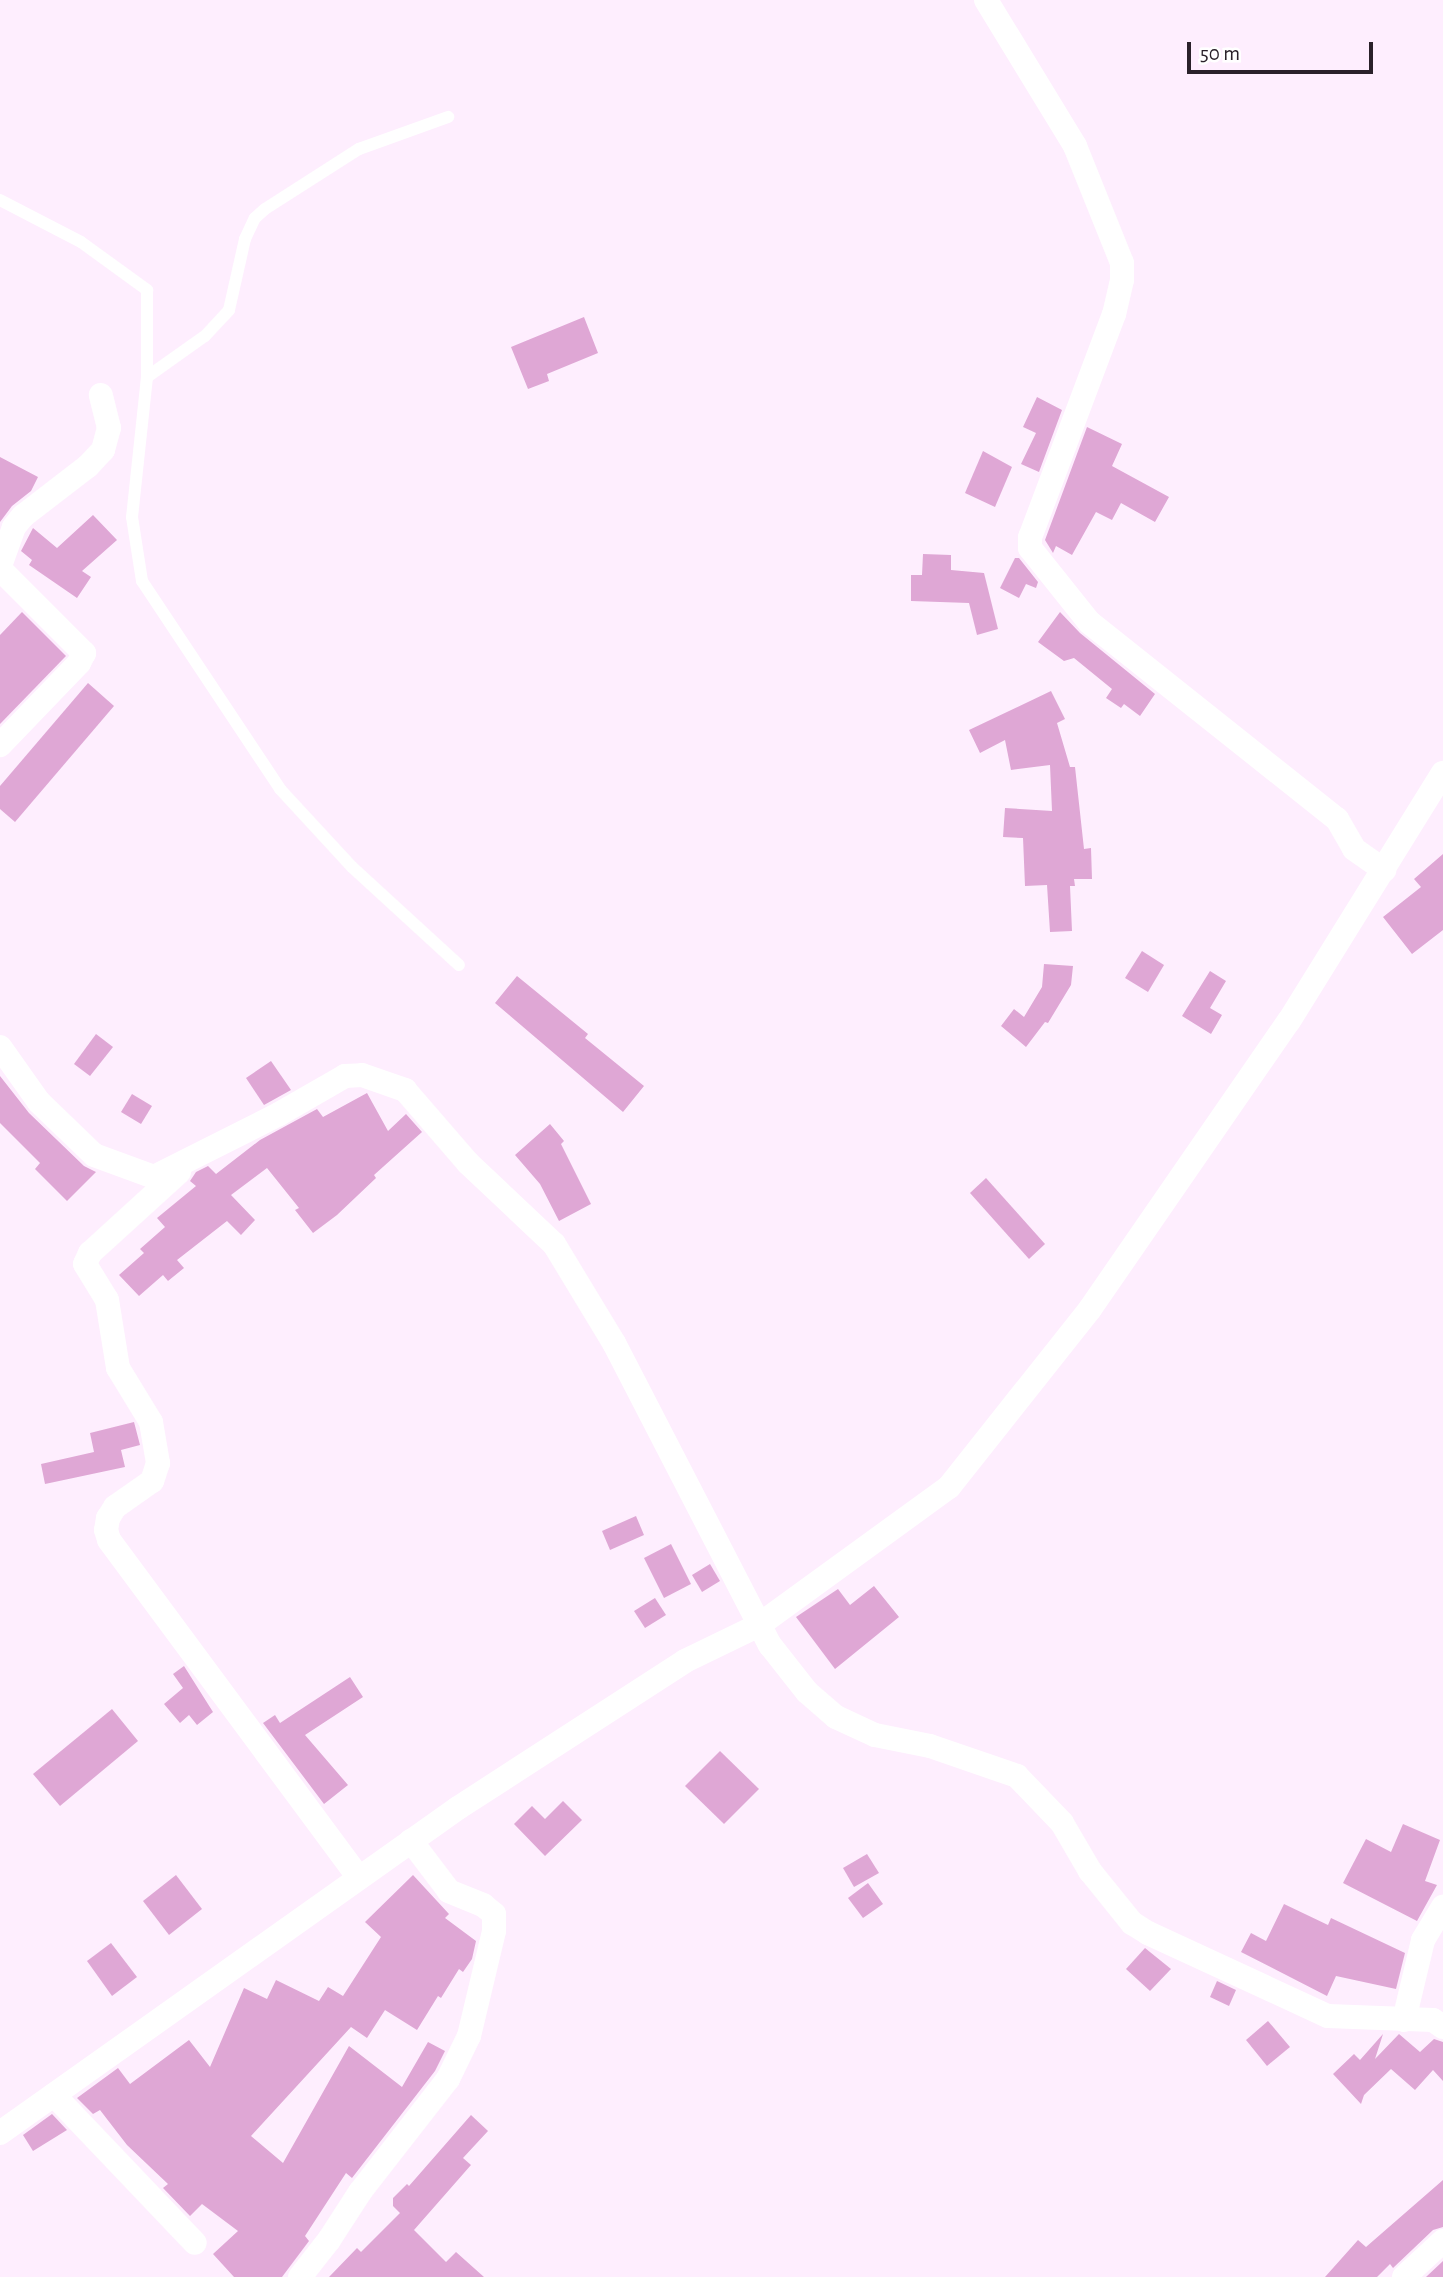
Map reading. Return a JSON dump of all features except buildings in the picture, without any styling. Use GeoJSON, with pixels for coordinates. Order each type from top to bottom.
{"type":"FeatureCollection","features":[{"type":"Feature","properties":{"kind":"street"},"geometry":{"type":"LineString","coordinates":[[986,0],[1075,146],[1122,263],[1122,279],[1114,314],[1030,537],[1030,548],[1089,622],[1337,819],[1370,861]]}},
{"type":"Feature","properties":{"kind":"street"},"geometry":{"type":"LineString","coordinates":[[0,746],[79,663],[84,653],[2,575],[14,527],[23,516],[88,466],[103,450],[110,428],[101,395]]}},
{"type":"Feature","properties":{"kind":"street"},"geometry":{"type":"LineString","coordinates":[[0,2133],[411,1842],[685,1661],[759,1625],[949,1486],[1090,1309],[1289,1021],[1370,861],[1443,773]]}},
{"type":"Feature","properties":{"kind":"street"},"geometry":{"type":"LineString","coordinates":[[0,1047],[38,1102],[94,1155],[154,1177],[345,1076],[362,1075],[405,1090],[468,1163],[554,1244],[614,1343],[770,1645],[807,1692],[836,1717],[875,1735],[930,1746],[1017,1776],[1062,1823],[1090,1871],[1132,1923],[1328,2015],[1433,2020],[1443,2027]]}},
{"type":"Feature","properties":{"kind":"street"},"geometry":{"type":"LineString","coordinates":[[198,1155],[90,1253],[85,1264],[107,1300],[118,1368],[151,1422],[159,1463],[152,1481],[115,1507],[108,1518],[106,1530],[109,1540],[359,1878]]}},
{"type":"Feature","properties":{"kind":"street"},"geometry":{"type":"LineString","coordinates":[[300,2277],[329,2240],[360,2192],[448,2080],[469,2036],[494,1931],[494,1914],[483,1905],[449,1891],[411,1842]]}},
{"type":"Feature","properties":{"kind":"street"},"geometry":{"type":"LineString","coordinates":[[1404,2020],[1423,1940],[1443,1907]]}},
{"type":"Feature","properties":{"kind":"street"},"geometry":{"type":"LineString","coordinates":[[54,2095],[195,2243]]}},
{"type":"Feature","properties":{"kind":"street"},"geometry":{"type":"LineString","coordinates":[[1404,2277],[1443,2241]]}},
{"type":"Feature","properties":{"kind":"lane"},"geometry":{"type":"LineString","coordinates":[[147,377],[205,336],[229,310],[245,239],[255,219],[265,209],[359,149],[448,117]]}},
{"type":"Feature","properties":{"kind":"lane"},"geometry":{"type":"LineString","coordinates":[[0,200],[81,242],[147,290],[147,377],[132,517],[142,581],[280,789],[352,867],[459,965]]}}]}
